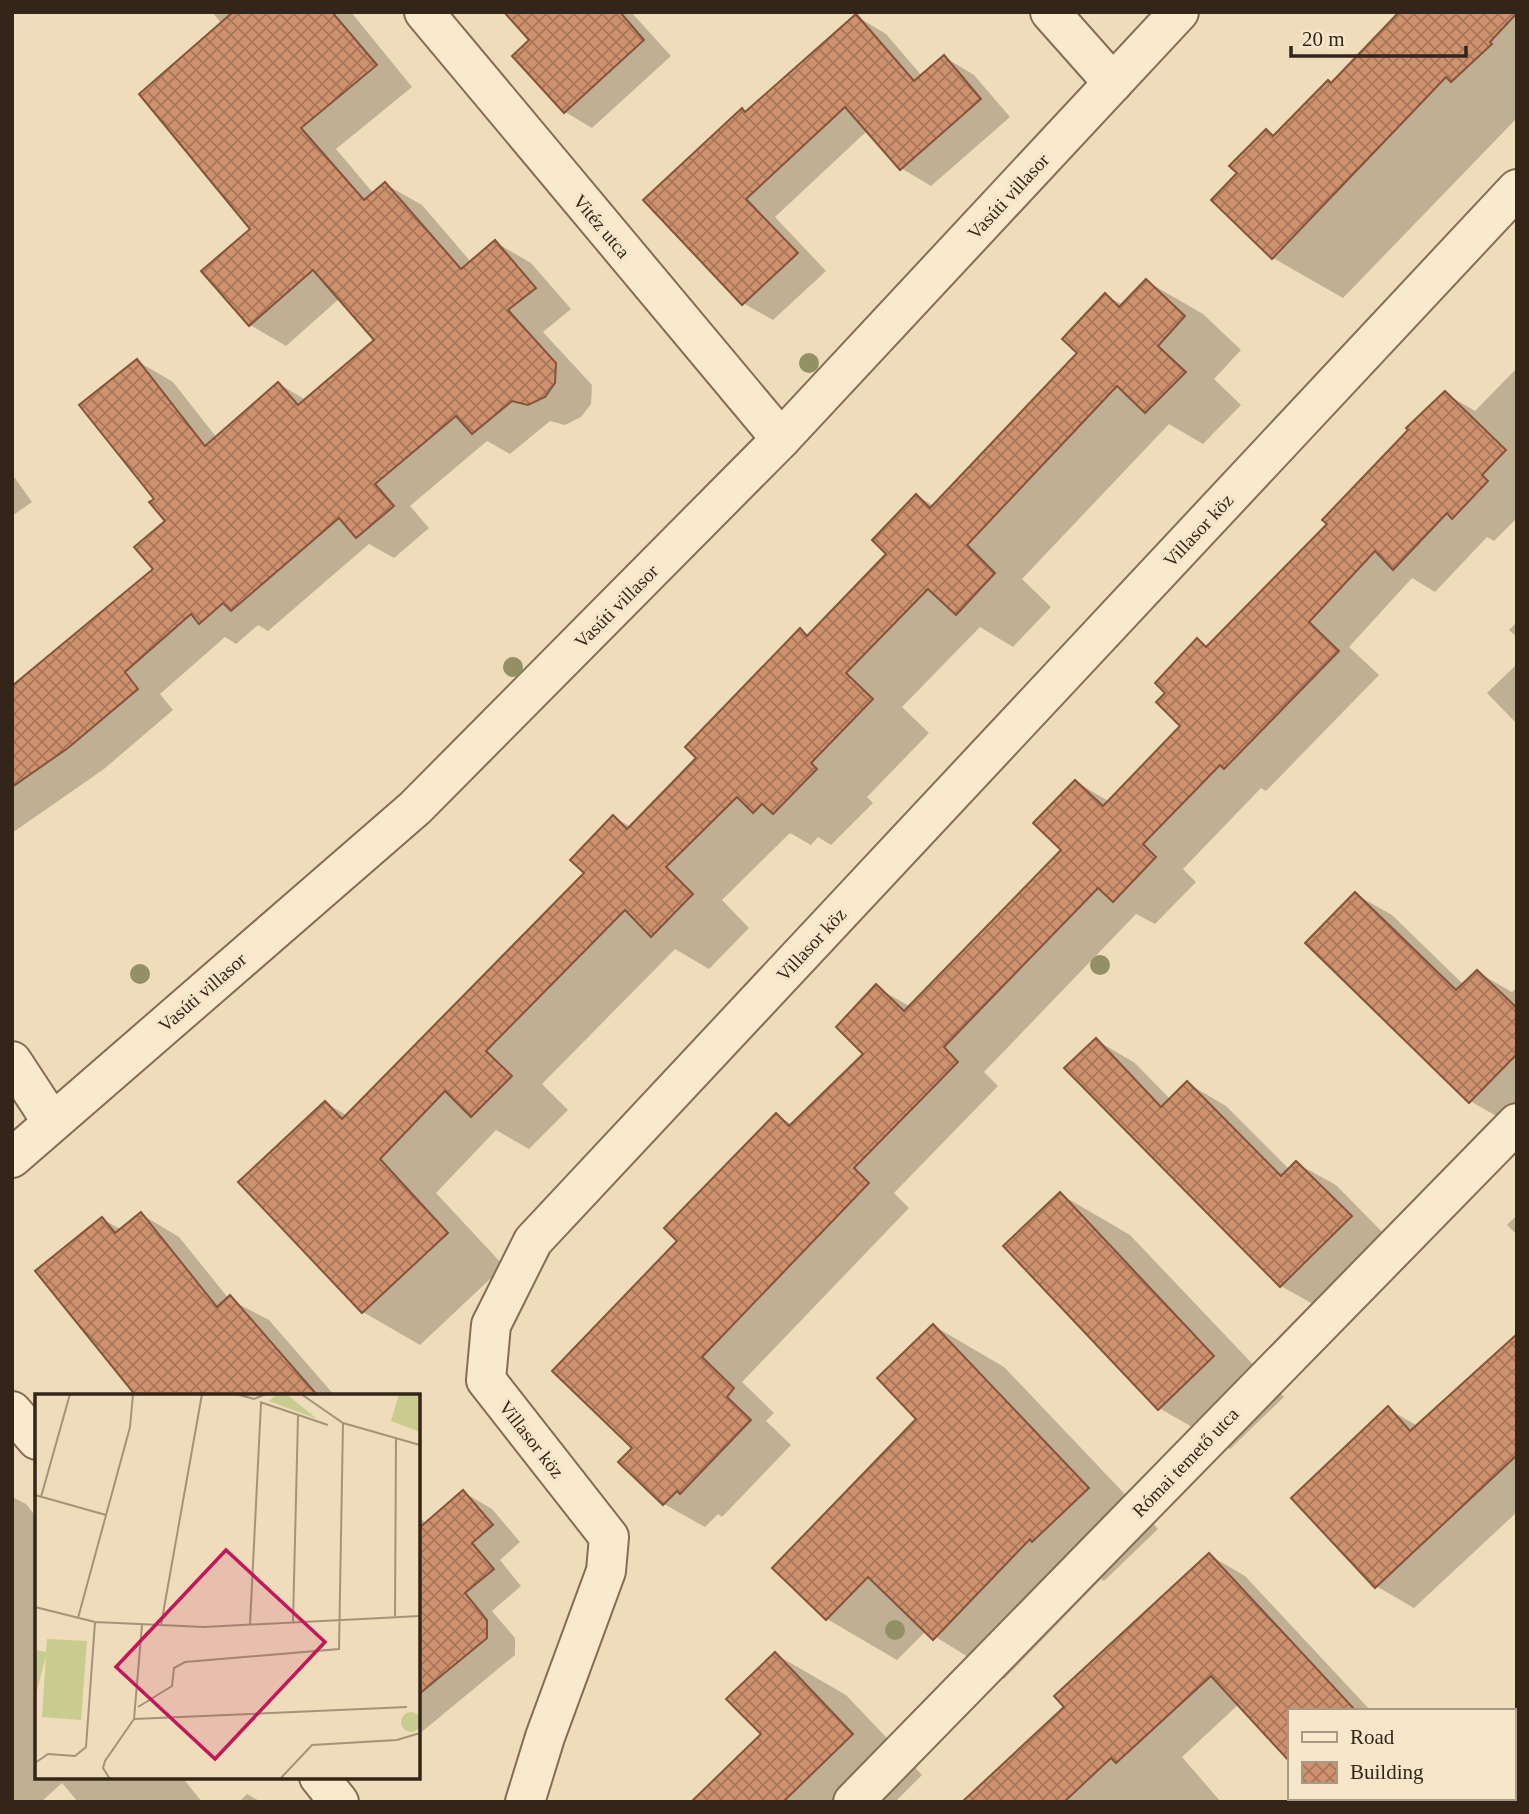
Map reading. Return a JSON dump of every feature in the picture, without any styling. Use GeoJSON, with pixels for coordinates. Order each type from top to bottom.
{"type":"FeatureCollection","features":[{"type":"Feature","properties":{"kind":"street","name":"Vitéz utca"},"geometry":{"type":"LineString","coordinates":[[424,12],[781,439]]}},
{"type":"Feature","properties":{"kind":"street"},"geometry":{"type":"LineString","coordinates":[[1050,12],[1113,83]]}},
{"type":"Feature","properties":{"kind":"street","name":"Vasúti villasor"},"geometry":{"type":"LineString","coordinates":[[12,1157],[415,808],[781,439],[1179,12]]}},
{"type":"Feature","properties":{"kind":"street","name":"Villasor köz"},"geometry":{"type":"LineString","coordinates":[[525,1802],[545,1737],[606,1571],[609,1537],[486,1380],[491,1325],[533,1241],[1517,190]]}},
{"type":"Feature","properties":{"kind":"street"},"geometry":{"type":"LineString","coordinates":[[12,1061],[52,1122]]}},
{"type":"Feature","properties":{"kind":"street","name":"Római temető utca"},"geometry":{"type":"LineString","coordinates":[[853,1802],[1517,1123]]}},
{"type":"Feature","properties":{"kind":"street"},"geometry":{"type":"LineString","coordinates":[[12,1411],[35,1438]]}},
{"type":"Feature","properties":{"kind":"street"},"geometry":{"type":"LineString","coordinates":[[321,1779],[339,1802]]}},
{"type":"Feature","properties":{"kind":"building"},"geometry":{"type":"Polygon","coordinates":[[[233,12],[332,12],[377,65],[301,128],[364,200],[385,182],[461,269],[495,240],[536,288],[508,310],[556,363],[555,383],[545,397],[528,405],[512,401],[472,434],[456,416],[375,484],[394,506],[356,538],[339,518],[231,611],[223,603],[199,624],[191,614],[125,672],[138,689],[68,748],[12,787],[12,686],[153,569],[134,547],[165,521],[149,502],[154,499],[79,405],[137,359],[205,446],[278,382],[298,405],[374,340],[313,270],[249,326],[201,271],[250,229],[139,94],[233,12]]]}},
{"type":"Feature","properties":{"kind":"building"},"geometry":{"type":"Polygon","coordinates":[[[504,12],[620,12],[644,40],[564,113],[512,56],[529,40],[504,12]]]}},
{"type":"Feature","properties":{"kind":"building"},"geometry":{"type":"Polygon","coordinates":[[[1399,12],[1517,13],[1490,42],[1492,44],[1451,82],[1446,77],[1272,259],[1211,200],[1237,173],[1229,166],[1266,129],[1273,136],[1328,80],[1331,83],[1399,12]]]}},
{"type":"Feature","properties":{"kind":"building"},"geometry":{"type":"Polygon","coordinates":[[[856,14],[914,81],[944,55],[981,99],[900,170],[845,107],[746,199],[798,253],[742,305],[643,200],[742,108],[745,112],[856,14]]]}},
{"type":"Feature","properties":{"kind":"building"},"geometry":{"type":"Polygon","coordinates":[[[1146,279],[1185,316],[1158,346],[1186,372],[1145,413],[1117,386],[967,545],[995,573],[956,615],[928,589],[846,673],[873,699],[811,763],[817,769],[773,814],[762,804],[753,813],[737,797],[666,867],[693,894],[651,937],[625,910],[486,1051],[512,1076],[471,1117],[445,1091],[380,1159],[448,1233],[362,1313],[238,1182],[325,1101],[342,1119],[584,873],[570,860],[613,815],[627,829],[696,758],[685,747],[800,628],[807,636],[886,554],[872,540],[916,494],[930,508],[1077,353],[1062,339],[1105,293],[1119,307],[1146,279]]]}},
{"type":"Feature","properties":{"kind":"building"},"geometry":{"type":"Polygon","coordinates":[[[1445,391],[1506,450],[1482,475],[1488,481],[1452,519],[1447,513],[1393,570],[1375,551],[1309,622],[1339,651],[1224,769],[1220,765],[1143,844],[1156,857],[1113,902],[1098,888],[944,1047],[958,1062],[854,1168],[869,1183],[702,1357],[734,1388],[727,1397],[751,1420],[680,1494],[677,1491],[663,1505],[618,1462],[632,1448],[552,1371],[677,1241],[664,1228],[776,1113],[789,1126],[863,1054],[836,1027],[876,984],[904,1011],[1061,850],[1033,823],[1075,780],[1103,806],[1180,726],[1156,702],[1165,693],[1155,683],[1197,638],[1206,647],[1327,524],[1322,520],[1408,430],[1406,428],[1445,391]]]}},
{"type":"Feature","properties":{"kind":"building"},"geometry":{"type":"Polygon","coordinates":[[[1355,892],[1456,990],[1477,970],[1517,1008],[1517,1054],[1469,1103],[1305,943],[1355,892]]]}},
{"type":"Feature","properties":{"kind":"building"},"geometry":{"type":"Polygon","coordinates":[[[1096,1038],[1161,1107],[1187,1081],[1281,1176],[1296,1161],[1352,1216],[1280,1287],[1064,1068],[1096,1038]]]}},
{"type":"Feature","properties":{"kind":"building"},"geometry":{"type":"Polygon","coordinates":[[[1060,1192],[1214,1356],[1158,1410],[1003,1246],[1060,1192]]]}},
{"type":"Feature","properties":{"kind":"building"},"geometry":{"type":"Polygon","coordinates":[[[141,1212],[217,1307],[230,1295],[316,1394],[134,1394],[35,1271],[102,1217],[115,1233],[141,1212]]]}},
{"type":"Feature","properties":{"kind":"building"},"geometry":{"type":"Polygon","coordinates":[[[933,1324],[1089,1488],[1032,1542],[1030,1539],[933,1640],[868,1577],[826,1620],[772,1568],[916,1419],[877,1378],[933,1324]]]}},
{"type":"Feature","properties":{"kind":"building"},"geometry":{"type":"Polygon","coordinates":[[[1517,1334],[1517,1455],[1375,1588],[1291,1498],[1388,1406],[1410,1431],[1517,1334]]]}},
{"type":"Feature","properties":{"kind":"building"},"geometry":{"type":"Polygon","coordinates":[[[463,1490],[493,1525],[472,1543],[494,1569],[465,1593],[487,1620],[487,1638],[420,1693],[420,1527],[463,1490]]]}},
{"type":"Feature","properties":{"kind":"building"},"geometry":{"type":"Polygon","coordinates":[[[1209,1553],[1354,1709],[1288,1709],[1288,1760],[1211,1676],[1116,1763],[1111,1758],[1064,1802],[962,1802],[1064,1707],[1054,1696],[1209,1553]]]}},
{"type":"Feature","properties":{"kind":"building"},"geometry":{"type":"Polygon","coordinates":[[[775,1652],[853,1734],[783,1802],[691,1802],[761,1734],[726,1699],[775,1652]]]}}]}
